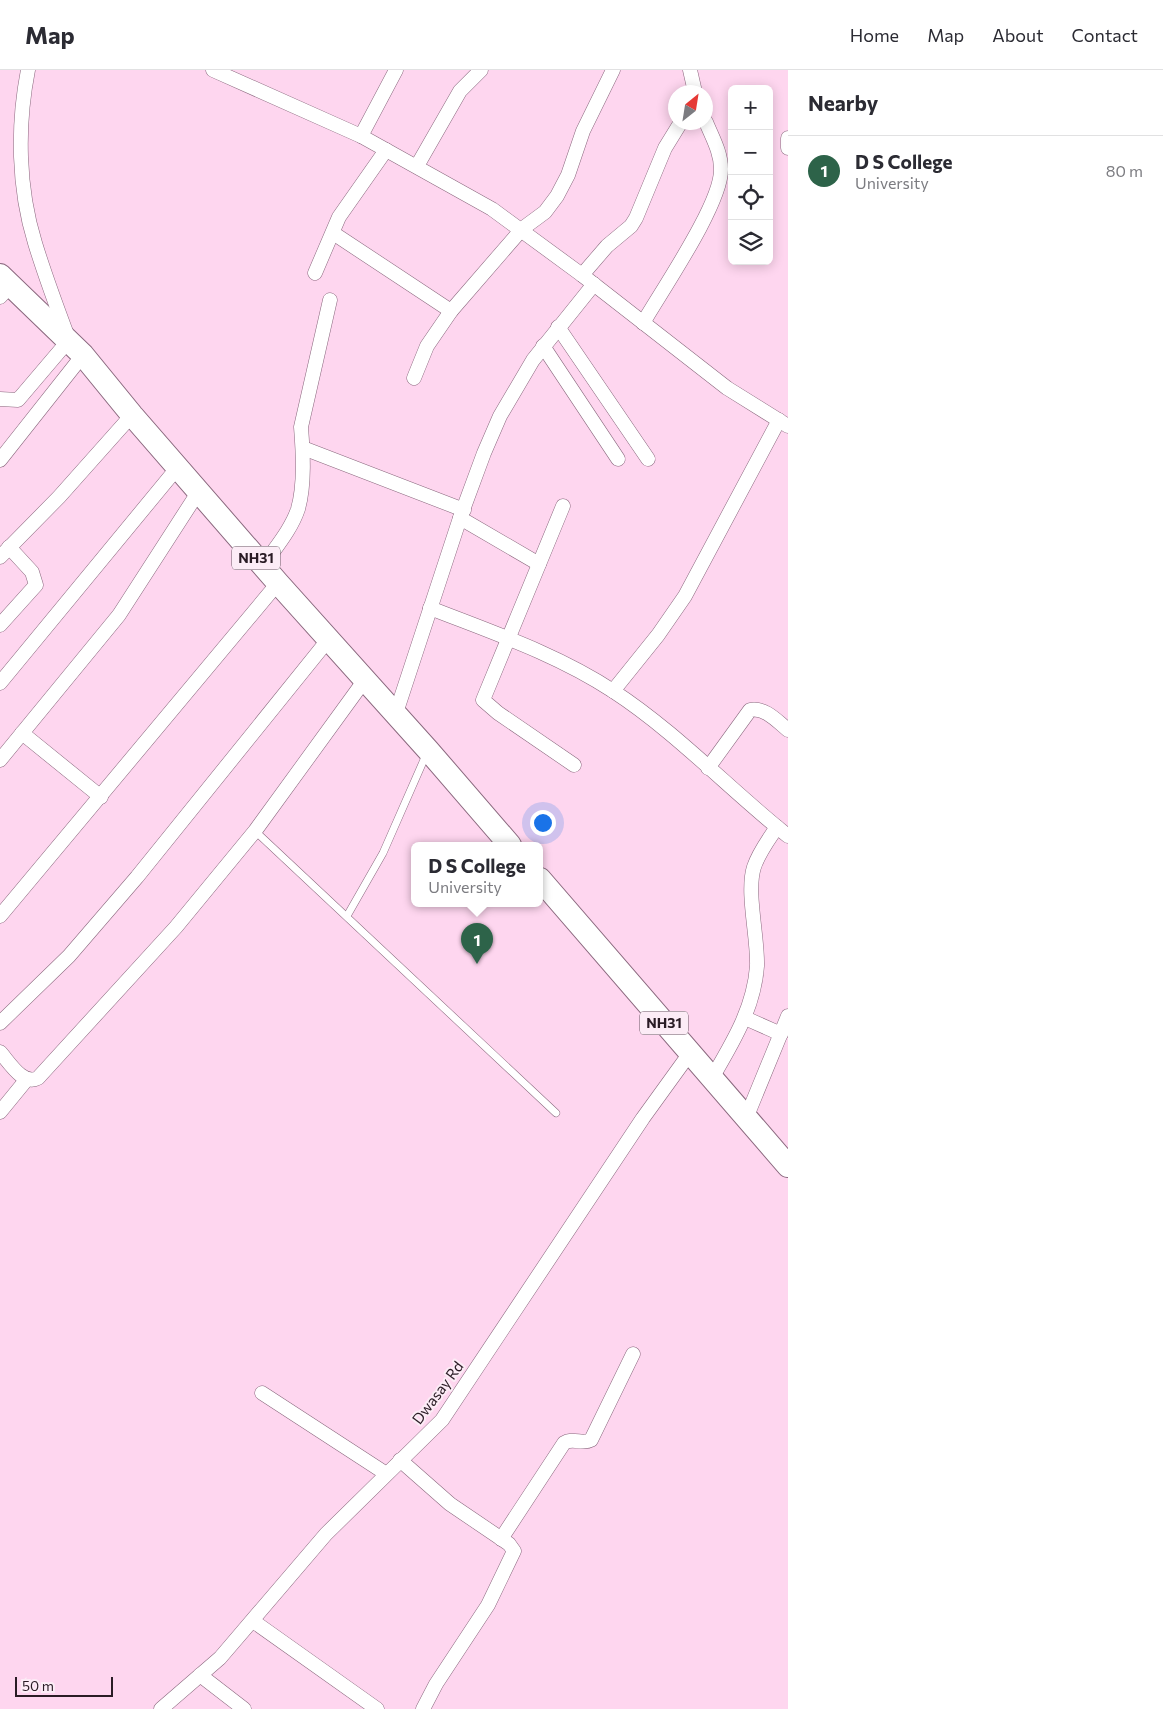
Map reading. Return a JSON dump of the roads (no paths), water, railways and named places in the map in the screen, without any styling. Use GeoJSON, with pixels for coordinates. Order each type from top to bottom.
{"type":"FeatureCollection","features":[{"type":"Feature","properties":{"kind":"highway","name":"NH31"},"geometry":{"type":"LineString","coordinates":[[3,286],[76,348],[263,566],[395,716],[428,750],[507,842]]}},
{"type":"Feature","properties":{"kind":"highway","name":"NH31"},"geometry":{"type":"LineString","coordinates":[[543,882],[788,1166]]}},
{"type":"Feature","properties":{"kind":"street"},"geometry":{"type":"LineString","coordinates":[[28,70],[23,96],[21,147],[24,191],[34,242],[76,348]]}},
{"type":"Feature","properties":{"kind":"street"},"geometry":{"type":"LineString","coordinates":[[362,136],[396,70]]}},
{"type":"Feature","properties":{"kind":"street"},"geometry":{"type":"LineString","coordinates":[[417,166],[460,91],[482,70]]}},
{"type":"Feature","properties":{"kind":"street"},"geometry":{"type":"LineString","coordinates":[[414,378],[427,346],[451,311],[522,230],[545,212],[557,196],[586,124],[613,70]]}},
{"type":"Feature","properties":{"kind":"street"},"geometry":{"type":"LineString","coordinates":[[690,70],[693,85]]}},
{"type":"Feature","properties":{"kind":"street"},"geometry":{"type":"LineString","coordinates":[[220,71],[362,136],[417,166],[522,230],[727,388],[783,423],[685,596],[658,635],[613,691]]}},
{"type":"Feature","properties":{"kind":"street"},"geometry":{"type":"LineString","coordinates":[[582,275],[607,246],[631,226],[665,148],[676,130]]}},
{"type":"Feature","properties":{"kind":"street"},"geometry":{"type":"LineString","coordinates":[[643,323],[701,224],[718,190],[721,170],[719,153],[709,130]]}},
{"type":"Feature","properties":{"kind":"street"},"geometry":{"type":"LineString","coordinates":[[788,138],[788,148]]}},
{"type":"Feature","properties":{"kind":"street"},"geometry":{"type":"LineString","coordinates":[[315,273],[339,217],[386,150]]}},
{"type":"Feature","properties":{"kind":"street"},"geometry":{"type":"LineString","coordinates":[[333,233],[451,311]]}},
{"type":"Feature","properties":{"kind":"street"},"geometry":{"type":"LineString","coordinates":[[395,716],[462,514],[484,453],[500,416],[519,381],[543,346],[594,284]]}},
{"type":"Feature","properties":{"kind":"street"},"geometry":{"type":"LineString","coordinates":[[263,566],[291,524],[298,509],[303,448],[301,427],[330,300]]}},
{"type":"Feature","properties":{"kind":"street"},"geometry":{"type":"LineString","coordinates":[[558,327],[648,458]]}},
{"type":"Feature","properties":{"kind":"street"},"geometry":{"type":"LineString","coordinates":[[543,346],[618,459]]}},
{"type":"Feature","properties":{"kind":"street"},"geometry":{"type":"LineString","coordinates":[[0,399],[18,400],[76,348]]}},
{"type":"Feature","properties":{"kind":"street"},"geometry":{"type":"LineString","coordinates":[[0,460],[76,348]]}},
{"type":"Feature","properties":{"kind":"street"},"geometry":{"type":"LineString","coordinates":[[0,625],[36,585],[32,572],[3,554],[59,497],[132,415]]}},
{"type":"Feature","properties":{"kind":"street"},"geometry":{"type":"LineString","coordinates":[[303,448],[462,514],[539,564]]}},
{"type":"Feature","properties":{"kind":"street"},"geometry":{"type":"LineString","coordinates":[[0,683],[178,467]]}},
{"type":"Feature","properties":{"kind":"street"},"geometry":{"type":"LineString","coordinates":[[0,760],[119,615],[199,491]]}},
{"type":"Feature","properties":{"kind":"street"},"geometry":{"type":"LineString","coordinates":[[563,506],[483,700],[498,713],[574,765]]}},
{"type":"Feature","properties":{"kind":"street"},"geometry":{"type":"LineString","coordinates":[[0,916],[102,797],[278,583]]}},
{"type":"Feature","properties":{"kind":"street"},"geometry":{"type":"LineString","coordinates":[[430,608],[557,660],[613,691],[663,728],[788,836]]}},
{"type":"Feature","properties":{"kind":"street"},"geometry":{"type":"LineString","coordinates":[[0,1023],[69,956],[137,877],[328,640]]}},
{"type":"Feature","properties":{"kind":"street"},"geometry":{"type":"LineString","coordinates":[[0,1052],[27,1079],[34,1080],[45,1071],[176,927],[255,831],[364,681]]}},
{"type":"Feature","properties":{"kind":"street"},"geometry":{"type":"LineString","coordinates":[[708,768],[750,710],[757,709],[766,712],[788,730]]}},
{"type":"Feature","properties":{"kind":"street"},"geometry":{"type":"LineString","coordinates":[[22,733],[102,797]]}},
{"type":"Feature","properties":{"kind":"street"},"geometry":{"type":"LineString","coordinates":[[712,1078],[745,1018],[751,1002],[757,965],[752,887],[754,868],[776,827]]}},
{"type":"Feature","properties":{"kind":"street"},"geometry":{"type":"LineString","coordinates":[[746,1116],[788,1016]]}},
{"type":"Feature","properties":{"kind":"street"},"geometry":{"type":"LineString","coordinates":[[745,1018],[780,1034]]}},
{"type":"Feature","properties":{"kind":"street","name":"Dwasay Rd"},"geometry":{"type":"LineString","coordinates":[[161,1709],[220,1658],[326,1534],[385,1473],[442,1420],[643,1118],[690,1053]]}},
{"type":"Feature","properties":{"kind":"street"},"geometry":{"type":"LineString","coordinates":[[0,1112],[27,1079]]}},
{"type":"Feature","properties":{"kind":"street"},"geometry":{"type":"LineString","coordinates":[[501,1538],[564,1443],[570,1440],[583,1443],[591,1440],[633,1354]]}},
{"type":"Feature","properties":{"kind":"street"},"geometry":{"type":"LineString","coordinates":[[262,1393],[385,1473]]}},
{"type":"Feature","properties":{"kind":"street"},"geometry":{"type":"LineString","coordinates":[[400,1460],[450,1504],[501,1538],[513,1548],[514,1554],[488,1605],[436,1684],[423,1709]]}},
{"type":"Feature","properties":{"kind":"street"},"geometry":{"type":"LineString","coordinates":[[252,1621],[377,1709]]}},
{"type":"Feature","properties":{"kind":"street"},"geometry":{"type":"LineString","coordinates":[[200,1675],[244,1709]]}},
{"type":"Feature","properties":{"kind":"lane"},"geometry":{"type":"LineString","coordinates":[[347,916],[383,853],[428,750]]}},
{"type":"Feature","properties":{"kind":"lane"},"geometry":{"type":"LineString","coordinates":[[255,831],[556,1113]]}},
{"type":"Feature","properties":{"kind":"place","name":"D S College"},"geometry":{"type":"Point","coordinates":[477,964]}}]}
